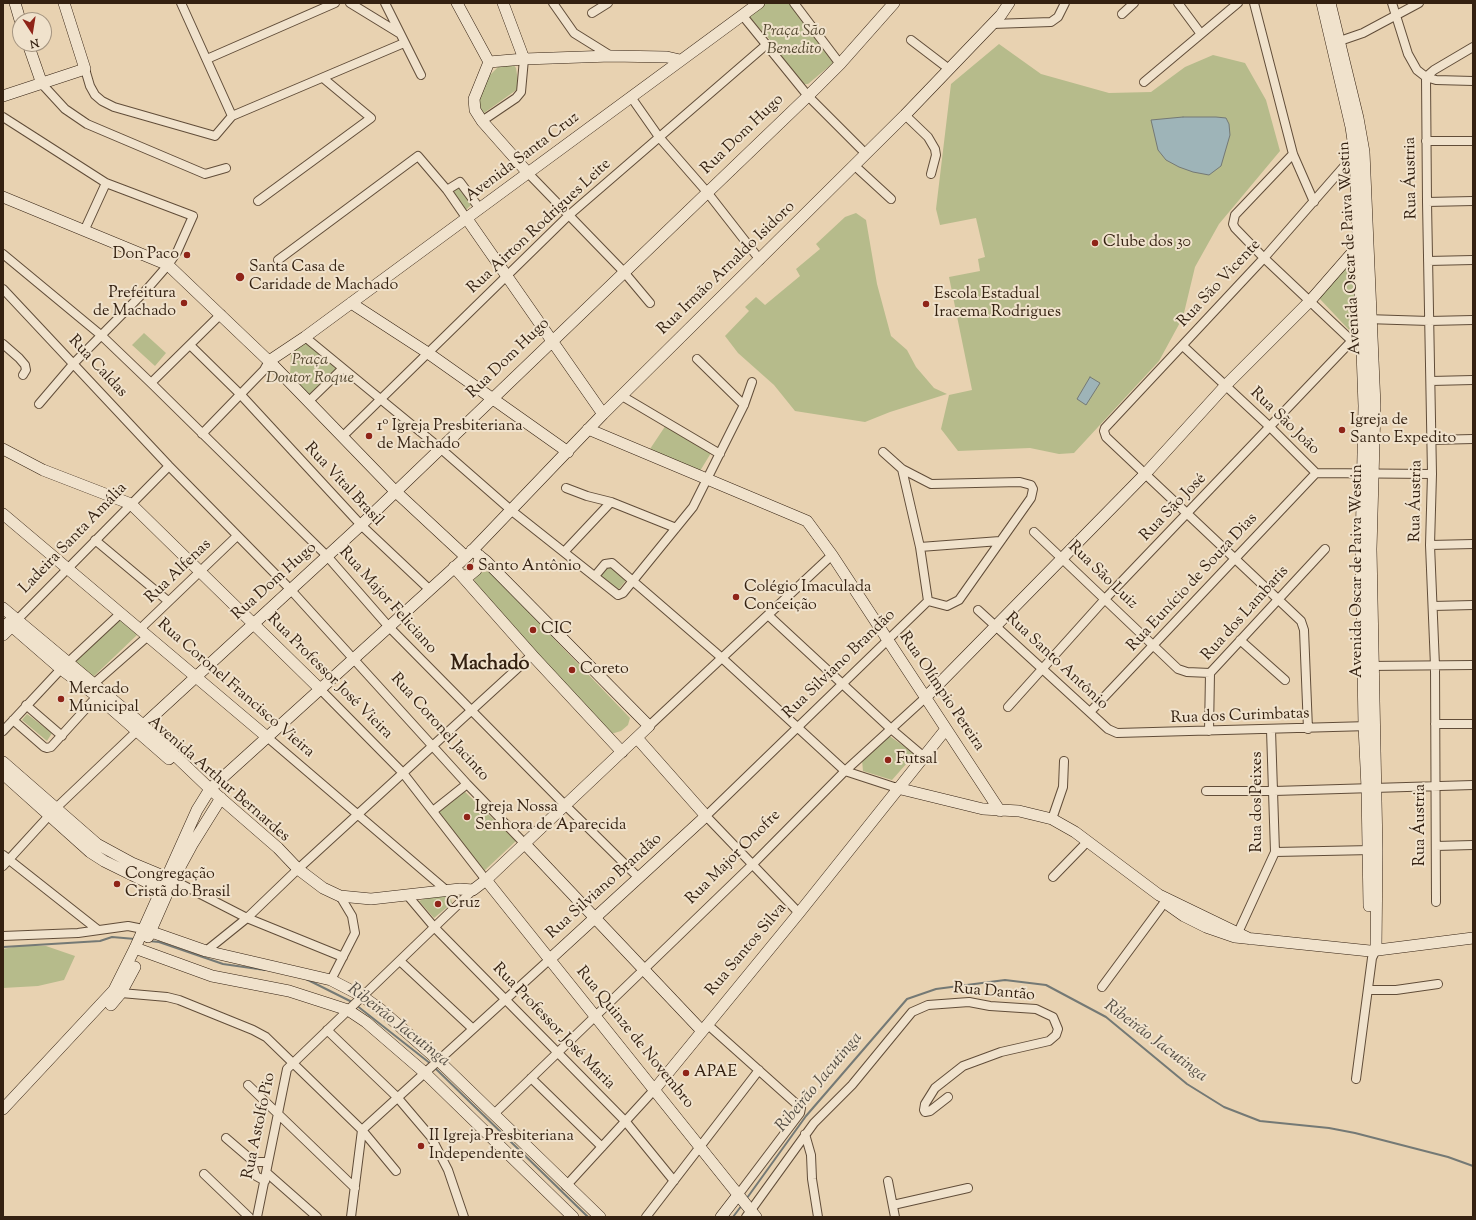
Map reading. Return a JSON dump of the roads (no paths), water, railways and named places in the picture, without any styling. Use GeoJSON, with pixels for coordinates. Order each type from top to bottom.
{"type":"FeatureCollection","features":[{"type":"Feature","properties":{"kind":"street"},"geometry":{"type":"LineString","coordinates":[[64,3],[90,86],[95,95],[102,101],[114,107],[215,136],[232,116],[404,43]]}},
{"type":"Feature","properties":{"kind":"street"},"geometry":{"type":"LineString","coordinates":[[181,3],[232,116]]}},
{"type":"Feature","properties":{"kind":"street"},"geometry":{"type":"LineString","coordinates":[[207,60],[335,3]]}},
{"type":"Feature","properties":{"kind":"street"},"geometry":{"type":"LineString","coordinates":[[350,3],[399,34]]}},
{"type":"Feature","properties":{"kind":"street"},"geometry":{"type":"LineString","coordinates":[[385,3],[399,34],[421,74]]}},
{"type":"Feature","properties":{"kind":"street"},"geometry":{"type":"LineString","coordinates":[[457,3],[489,62]]}},
{"type":"Feature","properties":{"kind":"street"},"geometry":{"type":"LineString","coordinates":[[482,121],[516,98],[521,92],[524,59],[503,3]]}},
{"type":"Feature","properties":{"kind":"street"},"geometry":{"type":"LineString","coordinates":[[554,3],[574,33],[611,56]]}},
{"type":"Feature","properties":{"kind":"street"},"geometry":{"type":"LineString","coordinates":[[592,13],[608,3]]}},
{"type":"Feature","properties":{"kind":"street","name":"Avenida Santa Cruz"},"geometry":{"type":"LineString","coordinates":[[305,337],[759,3]]}},
{"type":"Feature","properties":{"kind":"street"},"geometry":{"type":"LineString","coordinates":[[794,3],[840,64]]}},
{"type":"Feature","properties":{"kind":"street","name":"Rua Dom Hugo"},"geometry":{"type":"LineString","coordinates":[[5,861],[53,811],[140,728],[361,525],[808,96],[840,64],[894,3]]}},
{"type":"Feature","properties":{"kind":"street","name":"Rua Irmão Arnaldo Isidoro"},"geometry":{"type":"LineString","coordinates":[[189,840],[197,810],[208,791],[321,690],[454,567],[473,554],[588,429],[855,166],[992,24],[1009,3]]}},
{"type":"Feature","properties":{"kind":"street"},"geometry":{"type":"LineString","coordinates":[[992,24],[1051,22],[1058,17],[1065,3]]}},
{"type":"Feature","properties":{"kind":"street"},"geometry":{"type":"LineString","coordinates":[[1122,14],[1134,3]]}},
{"type":"Feature","properties":{"kind":"street"},"geometry":{"type":"LineString","coordinates":[[1178,3],[1200,34]]}},
{"type":"Feature","properties":{"kind":"street"},"geometry":{"type":"LineString","coordinates":[[1144,82],[1238,3]]}},
{"type":"Feature","properties":{"kind":"street"},"geometry":{"type":"LineString","coordinates":[[1254,3],[1293,154],[1314,202]]}},
{"type":"Feature","properties":{"kind":"street","name":"Avenida Oscar de Paiva Westin"},"geometry":{"type":"LineString","coordinates":[[1322,3],[1336,43]]}},
{"type":"Feature","properties":{"kind":"street","name":"Avenida Oscar de Paiva Westin"},"geometry":{"type":"LineString","coordinates":[[1330,3],[1351,127],[1360,153],[1369,406],[1374,472],[1366,549]]}},
{"type":"Feature","properties":{"kind":"street"},"geometry":{"type":"LineString","coordinates":[[1392,3],[1395,16],[1412,62],[1417,70],[1426,77],[1450,81],[1473,81]]}},
{"type":"Feature","properties":{"kind":"street"},"geometry":{"type":"LineString","coordinates":[[1336,43],[1363,32],[1419,3]]}},
{"type":"Feature","properties":{"kind":"street"},"geometry":{"type":"LineString","coordinates":[[743,16],[808,96],[866,154]]}},
{"type":"Feature","properties":{"kind":"street"},"geometry":{"type":"LineString","coordinates":[[911,40],[949,69]]}},
{"type":"Feature","properties":{"kind":"street","name":"Rua Airton Rodrigues Leite"},"geometry":{"type":"LineString","coordinates":[[342,437],[568,216],[766,45]]}},
{"type":"Feature","properties":{"kind":"street"},"geometry":{"type":"LineString","coordinates":[[1426,77],[1434,70],[1473,47]]}},
{"type":"Feature","properties":{"kind":"street"},"geometry":{"type":"LineString","coordinates":[[31,52],[42,84],[65,109],[87,124],[205,174],[226,168]]}},
{"type":"Feature","properties":{"kind":"street"},"geometry":{"type":"LineString","coordinates":[[489,62],[524,59],[611,56],[667,57],[680,60]]}},
{"type":"Feature","properties":{"kind":"street"},"geometry":{"type":"LineString","coordinates":[[489,62],[474,99],[476,110],[482,121],[568,216],[624,272],[650,303]]}},
{"type":"Feature","properties":{"kind":"street"},"geometry":{"type":"LineString","coordinates":[[3,96],[42,84],[85,68]]}},
{"type":"Feature","properties":{"kind":"street","name":"Rua Áustria"},"geometry":{"type":"LineString","coordinates":[[1426,77],[1426,202],[1432,474],[1430,545],[1435,666],[1436,902]]}},
{"type":"Feature","properties":{"kind":"street"},"geometry":{"type":"LineString","coordinates":[[258,201],[371,118],[323,78]]}},
{"type":"Feature","properties":{"kind":"street"},"geometry":{"type":"LineString","coordinates":[[631,97],[659,137],[707,192],[760,260]]}},
{"type":"Feature","properties":{"kind":"street"},"geometry":{"type":"LineString","coordinates":[[905,115],[928,137],[935,149],[936,155],[931,174]]}},
{"type":"Feature","properties":{"kind":"street"},"geometry":{"type":"LineString","coordinates":[[3,117],[106,183],[193,216],[177,252],[168,265],[102,336],[74,363],[39,404]]}},
{"type":"Feature","properties":{"kind":"street"},"geometry":{"type":"LineString","coordinates":[[1426,141],[1473,141]]}},
{"type":"Feature","properties":{"kind":"street","name":"Rua São Vicente"},"geometry":{"type":"LineString","coordinates":[[1146,473],[1106,437],[1104,431],[1105,428],[1183,346],[1360,153]]}},
{"type":"Feature","properties":{"kind":"street"},"geometry":{"type":"LineString","coordinates":[[1293,154],[1233,219],[1235,228],[1264,258],[1352,341]]}},
{"type":"Feature","properties":{"kind":"street"},"geometry":{"type":"LineString","coordinates":[[278,260],[418,156],[447,190],[603,414]]}},
{"type":"Feature","properties":{"kind":"street"},"geometry":{"type":"LineString","coordinates":[[855,166],[891,199]]}},
{"type":"Feature","properties":{"kind":"street"},"geometry":{"type":"LineString","coordinates":[[447,190],[460,182],[480,209]]}},
{"type":"Feature","properties":{"kind":"street"},"geometry":{"type":"LineString","coordinates":[[85,230],[106,183]]}},
{"type":"Feature","properties":{"kind":"street"},"geometry":{"type":"LineString","coordinates":[[3,197],[168,265],[221,314],[256,350],[273,363],[308,402],[395,491],[473,554],[649,726],[832,555]]}},
{"type":"Feature","properties":{"kind":"street"},"geometry":{"type":"LineString","coordinates":[[1426,202],[1473,201]]}},
{"type":"Feature","properties":{"kind":"street","name":"Rua Major Onofre"},"geometry":{"type":"LineString","coordinates":[[494,1114],[753,864],[845,771],[890,728],[925,698],[1061,557],[1146,473],[1226,385],[1310,301],[1363,245]]}},
{"type":"Feature","properties":{"kind":"street","name":"Rua Major Feliciano"},"geometry":{"type":"LineString","coordinates":[[3,254],[102,336],[151,383],[327,556],[389,627],[638,877]]}},
{"type":"Feature","properties":{"kind":"street"},"geometry":{"type":"LineString","coordinates":[[1428,261],[1473,260]]}},
{"type":"Feature","properties":{"kind":"street","name":"Rua Caldas"},"geometry":{"type":"LineString","coordinates":[[3,289],[74,363],[168,466]]}},
{"type":"Feature","properties":{"kind":"street"},"geometry":{"type":"LineString","coordinates":[[351,303],[428,353],[568,452]]}},
{"type":"Feature","properties":{"kind":"street"},"geometry":{"type":"LineString","coordinates":[[151,383],[221,314]]}},
{"type":"Feature","properties":{"kind":"street"},"geometry":{"type":"LineString","coordinates":[[1366,324],[1473,320]]}},
{"type":"Feature","properties":{"kind":"street","name":"Rua São José"},"geometry":{"type":"LineString","coordinates":[[1008,707],[1106,599],[1352,341],[1366,324]]}},
{"type":"Feature","properties":{"kind":"street"},"geometry":{"type":"LineString","coordinates":[[202,434],[273,363],[292,346],[305,337],[379,400],[440,448],[512,511],[618,595],[623,593],[693,507],[744,405],[752,382]]}},
{"type":"Feature","properties":{"kind":"street"},"geometry":{"type":"LineString","coordinates":[[3,344],[25,365],[26,370],[23,375]]}},
{"type":"Feature","properties":{"kind":"street","name":"Rua Vital Brasil"},"geometry":{"type":"LineString","coordinates":[[190,345],[241,395],[361,525],[430,590]]}},
{"type":"Feature","properties":{"kind":"street","name":"Rua São João"},"geometry":{"type":"LineString","coordinates":[[1183,346],[1270,427],[1316,473],[1374,472],[1432,474]]}},
{"type":"Feature","properties":{"kind":"street"},"geometry":{"type":"LineString","coordinates":[[697,359],[744,405]]}},
{"type":"Feature","properties":{"kind":"street"},"geometry":{"type":"LineString","coordinates":[[308,402],[342,369]]}},
{"type":"Feature","properties":{"kind":"street"},"geometry":{"type":"LineString","coordinates":[[1431,381],[1473,380]]}},
{"type":"Feature","properties":{"kind":"street"},"geometry":{"type":"LineString","coordinates":[[622,396],[720,454]]}},
{"type":"Feature","properties":{"kind":"street","name":"Avenida Oscar de Paiva Westin"},"geometry":{"type":"LineString","coordinates":[[1369,406],[1362,473],[1366,549],[1369,726],[1372,787],[1373,953]]}},
{"type":"Feature","properties":{"kind":"street","name":"Rua Olímpio Pereira"},"geometry":{"type":"LineString","coordinates":[[588,429],[807,521],[832,555],[1000,810]]}},
{"type":"Feature","properties":{"kind":"street"},"geometry":{"type":"LineString","coordinates":[[1431,440],[1473,439]]}},
{"type":"Feature","properties":{"kind":"street"},"geometry":{"type":"LineString","coordinates":[[3,449],[42,470],[130,504]]}},
{"type":"Feature","properties":{"kind":"street"},"geometry":{"type":"LineString","coordinates":[[883,452],[902,469],[931,484],[1020,482],[1030,484],[1033,493],[1030,498],[959,600],[946,606],[928,601],[920,547],[902,469]]}},
{"type":"Feature","properties":{"kind":"street","name":"Ladeira Santa Amália"},"geometry":{"type":"LineString","coordinates":[[3,634],[168,466]]}},
{"type":"Feature","properties":{"kind":"street","name":"Rua Coronel Jacinto"},"geometry":{"type":"LineString","coordinates":[[168,466],[290,589],[467,784],[644,969],[705,1027],[759,1070],[801,1108],[800,1113],[739,1196]]}},
{"type":"Feature","properties":{"kind":"street"},"geometry":{"type":"LineString","coordinates":[[1146,473],[1303,625],[1308,729]]}},
{"type":"Feature","properties":{"kind":"street","name":"Rua Eunício de Souza Dias"},"geometry":{"type":"LineString","coordinates":[[1090,712],[1316,473]]}},
{"type":"Feature","properties":{"kind":"street"},"geometry":{"type":"LineString","coordinates":[[566,488],[587,496],[611,502],[676,528]]}},
{"type":"Feature","properties":{"kind":"street"},"geometry":{"type":"LineString","coordinates":[[564,552],[611,502]]}},
{"type":"Feature","properties":{"kind":"street","name":"Rua Professor José Vieira"},"geometry":{"type":"LineString","coordinates":[[130,504],[321,690],[403,773],[486,880]]}},
{"type":"Feature","properties":{"kind":"street","name":"Rua Coronel Francisco Vieira"},"geometry":{"type":"LineString","coordinates":[[3,515],[144,632],[195,678],[446,890]]}},
{"type":"Feature","properties":{"kind":"street","name":"Rua São Luiz"},"geometry":{"type":"LineString","coordinates":[[1034,532],[1182,671],[1210,673]]}},
{"type":"Feature","properties":{"kind":"street","name":"Rua Alfenas"},"geometry":{"type":"LineString","coordinates":[[91,686],[144,632],[168,601],[237,536]]}},
{"type":"Feature","properties":{"kind":"street"},"geometry":{"type":"LineString","coordinates":[[95,540],[168,601]]}},
{"type":"Feature","properties":{"kind":"street"},"geometry":{"type":"LineString","coordinates":[[920,547],[1000,541]]}},
{"type":"Feature","properties":{"kind":"street"},"geometry":{"type":"LineString","coordinates":[[1430,545],[1473,544]]}},
{"type":"Feature","properties":{"kind":"street","name":"Rua dos Lambaris"},"geometry":{"type":"LineString","coordinates":[[1209,731],[1210,673],[1325,549]]}},
{"type":"Feature","properties":{"kind":"street"},"geometry":{"type":"LineString","coordinates":[[464,576],[470,575],[476,570],[479,563],[473,554]]}},
{"type":"Feature","properties":{"kind":"street"},"geometry":{"type":"LineString","coordinates":[[595,576],[608,563],[612,563],[722,658],[799,727],[845,771],[897,788],[976,808],[1019,811],[1052,819],[1075,832],[1164,899],[1237,935],[1250,939],[1373,953],[1473,938]]}},
{"type":"Feature","properties":{"kind":"street"},"geometry":{"type":"LineString","coordinates":[[454,567],[464,576],[532,655],[622,752]]}},
{"type":"Feature","properties":{"kind":"street","name":"Rua Silviano Brandão"},"geometry":{"type":"LineString","coordinates":[[362,1130],[706,816],[928,601]]}},
{"type":"Feature","properties":{"kind":"street"},"geometry":{"type":"LineString","coordinates":[[1433,606],[1473,605]]}},
{"type":"Feature","properties":{"kind":"street","name":"Avenida Arthur Bernardes"},"geometry":{"type":"LineString","coordinates":[[3,608],[14,623],[140,728],[208,791],[252,829],[273,852],[285,857],[323,888],[340,896],[371,899],[408,896],[446,890],[473,890]]}},
{"type":"Feature","properties":{"kind":"street","name":"Rua Santo Antônio"},"geometry":{"type":"LineString","coordinates":[[978,610],[1108,729],[1116,734]]}},
{"type":"Feature","properties":{"kind":"street"},"geometry":{"type":"LineString","coordinates":[[3,731],[26,705],[65,666],[121,613]]}},
{"type":"Feature","properties":{"kind":"street"},"geometry":{"type":"LineString","coordinates":[[768,615],[890,728],[923,756]]}},
{"type":"Feature","properties":{"kind":"street","name":"Avenida Arthur Bernardes"},"geometry":{"type":"LineString","coordinates":[[3,618],[14,623]]}},
{"type":"Feature","properties":{"kind":"street"},"geometry":{"type":"LineString","coordinates":[[1240,640],[1285,680]]}},
{"type":"Feature","properties":{"kind":"street"},"geometry":{"type":"LineString","coordinates":[[206,951],[247,918],[298,869],[358,816],[532,655]]}},
{"type":"Feature","properties":{"kind":"street"},"geometry":{"type":"LineString","coordinates":[[1369,666],[1473,665]]}},
{"type":"Feature","properties":{"kind":"street"},"geometry":{"type":"LineString","coordinates":[[13,720],[47,748],[62,736],[100,694]]}},
{"type":"Feature","properties":{"kind":"street"},"geometry":{"type":"LineString","coordinates":[[26,705],[62,736]]}},
{"type":"Feature","properties":{"kind":"street"},"geometry":{"type":"LineString","coordinates":[[1435,724],[1473,724]]}},
{"type":"Feature","properties":{"kind":"street","name":"Rua Astolfo Pio"},"geometry":{"type":"LineString","coordinates":[[257,1217],[285,1074],[292,1064],[360,998],[436,928],[473,890],[486,880],[649,726]]}},
{"type":"Feature","properties":{"kind":"street","name":"Rua dos Curimbatas"},"geometry":{"type":"LineString","coordinates":[[1116,734],[1369,726]]}},
{"type":"Feature","properties":{"kind":"street","name":"Rua Santos Silva"},"geometry":{"type":"LineString","coordinates":[[566,1186],[654,1090],[799,913],[897,788],[946,729]]}},
{"type":"Feature","properties":{"kind":"street","name":"Rua dos Peixes"},"geometry":{"type":"LineString","coordinates":[[1237,935],[1275,852],[1272,730]]}},
{"type":"Feature","properties":{"kind":"street"},"geometry":{"type":"LineString","coordinates":[[637,738],[706,816],[799,913]]}},
{"type":"Feature","properties":{"kind":"street"},"geometry":{"type":"LineString","coordinates":[[1052,819],[1063,787],[1064,761]]}},
{"type":"Feature","properties":{"kind":"street"},"geometry":{"type":"LineString","coordinates":[[4,767],[53,811],[111,853],[170,879],[247,918],[343,957]]}},
{"type":"Feature","properties":{"kind":"street"},"geometry":{"type":"LineString","coordinates":[[433,810],[467,784]]}},
{"type":"Feature","properties":{"kind":"street"},"geometry":{"type":"LineString","coordinates":[[1206,791],[1274,791],[1473,785]]}},
{"type":"Feature","properties":{"kind":"street"},"geometry":{"type":"LineString","coordinates":[[7,1110],[77,1037],[118,991],[143,940],[164,890],[189,840],[209,817],[220,801]]}},
{"type":"Feature","properties":{"kind":"street"},"geometry":{"type":"LineString","coordinates":[[197,810],[209,817]]}},
{"type":"Feature","properties":{"kind":"street"},"geometry":{"type":"LineString","coordinates":[[53,811],[90,852],[104,861],[164,890]]}},
{"type":"Feature","properties":{"kind":"street"},"geometry":{"type":"LineString","coordinates":[[1053,877],[1087,842]]}},
{"type":"Feature","properties":{"kind":"street"},"geometry":{"type":"LineString","coordinates":[[1436,846],[1473,845]]}},
{"type":"Feature","properties":{"kind":"street"},"geometry":{"type":"LineString","coordinates":[[1275,852],[1373,850]]}},
{"type":"Feature","properties":{"kind":"street"},"geometry":{"type":"LineString","coordinates":[[5,861],[98,930]]}},
{"type":"Feature","properties":{"kind":"street","name":"Rua Quinze de Novembro"},"geometry":{"type":"LineString","coordinates":[[486,880],[701,1148],[739,1196],[750,1213]]}},
{"type":"Feature","properties":{"kind":"street"},"geometry":{"type":"LineString","coordinates":[[331,980],[355,933],[355,926],[352,916],[340,896]]}},
{"type":"Feature","properties":{"kind":"street","name":"Rua Professor José Maria"},"geometry":{"type":"LineString","coordinates":[[408,896],[436,928],[626,1122],[674,1181]]}},
{"type":"Feature","properties":{"kind":"street"},"geometry":{"type":"LineString","coordinates":[[1102,987],[1164,899]]}},
{"type":"Feature","properties":{"kind":"street"},"geometry":{"type":"LineString","coordinates":[[3,936],[98,930],[128,926],[143,940],[212,976],[289,991],[349,1009],[425,1071],[573,1217]]}},
{"type":"Feature","properties":{"kind":"street"},"geometry":{"type":"LineString","coordinates":[[143,940],[206,951],[331,980],[380,1009],[494,1114],[566,1186],[600,1217]]}},
{"type":"Feature","properties":{"kind":"street"},"geometry":{"type":"LineString","coordinates":[[1356,1078],[1373,953]]}},
{"type":"Feature","properties":{"kind":"street"},"geometry":{"type":"LineString","coordinates":[[400,961],[473,1029]]}},
{"type":"Feature","properties":{"kind":"street"},"geometry":{"type":"LineString","coordinates":[[1368,990],[1396,990],[1438,984]]}},
{"type":"Feature","properties":{"kind":"street"},"geometry":{"type":"LineString","coordinates":[[118,991],[167,996],[246,1027],[266,1037],[292,1064],[362,1130],[396,1171]]}},
{"type":"Feature","properties":{"kind":"street","name":"Rua Dantão"},"geometry":{"type":"LineString","coordinates":[[805,1134],[852,1084],[912,1012],[928,1005],[969,1002],[990,1006],[1036,1009],[1053,1017],[1058,1029],[1056,1036],[1049,1041],[1001,1052],[963,1066],[935,1088],[925,1104],[924,1110],[930,1111],[948,1097]]}},
{"type":"Feature","properties":{"kind":"street"},"geometry":{"type":"LineString","coordinates":[[327,1030],[397,1097],[431,1137],[448,1170],[464,1217]]}},
{"type":"Feature","properties":{"kind":"street"},"geometry":{"type":"LineString","coordinates":[[646,1217],[701,1148],[759,1070]]}},
{"type":"Feature","properties":{"kind":"street"},"geometry":{"type":"LineString","coordinates":[[531,1078],[602,1147]]}},
{"type":"Feature","properties":{"kind":"street"},"geometry":{"type":"LineString","coordinates":[[248,1086],[355,1188]]}},
{"type":"Feature","properties":{"kind":"street"},"geometry":{"type":"LineString","coordinates":[[351,1217],[362,1130]]}},
{"type":"Feature","properties":{"kind":"street"},"geometry":{"type":"LineString","coordinates":[[750,1213],[805,1134]]}},
{"type":"Feature","properties":{"kind":"street"},"geometry":{"type":"LineString","coordinates":[[805,1134],[811,1155],[812,1179],[818,1217]]}},
{"type":"Feature","properties":{"kind":"street"},"geometry":{"type":"LineString","coordinates":[[226,1138],[254,1162],[268,1162]]}},
{"type":"Feature","properties":{"kind":"street"},"geometry":{"type":"LineString","coordinates":[[254,1162],[254,1174],[257,1178],[266,1177],[317,1217]]}},
{"type":"Feature","properties":{"kind":"street"},"geometry":{"type":"LineString","coordinates":[[204,1174],[249,1217]]}},
{"type":"Feature","properties":{"kind":"street"},"geometry":{"type":"LineString","coordinates":[[888,1181],[895,1217]]}},
{"type":"Feature","properties":{"kind":"street"},"geometry":{"type":"LineString","coordinates":[[893,1205],[968,1188]]}},
{"type":"Feature","properties":{"kind":"street"},"geometry":{"type":"LineString","coordinates":[[721,1217],[739,1196]]}},
{"type":"Feature","properties":{"kind":"water"},"geometry":{"type":"Polygon","coordinates":[[[1183,117],[1226,118],[1229,124],[1230,135],[1221,166],[1209,175],[1193,172],[1179,167],[1166,160],[1158,150],[1151,120],[1183,117]]]}},
{"type":"Feature","properties":{"kind":"water"},"geometry":{"type":"Polygon","coordinates":[[[1090,377],[1100,383],[1086,405],[1077,399],[1090,377]]]}},
{"type":"Feature","properties":{"kind":"waterway","name":"Ribeirão Jacutinga"},"geometry":{"type":"LineString","coordinates":[[3,947],[100,941],[112,937],[135,939]]}},
{"type":"Feature","properties":{"kind":"waterway","name":"Ribeirão Jacutinga"},"geometry":{"type":"LineString","coordinates":[[149,941],[159,942],[223,964],[265,970]]}},
{"type":"Feature","properties":{"kind":"waterway","name":"Ribeirão Jacutinga"},"geometry":{"type":"LineString","coordinates":[[306,979],[352,1002]]}},
{"type":"Feature","properties":{"kind":"waterway","name":"Ribeirão Jacutinga"},"geometry":{"type":"LineString","coordinates":[[747,1198],[806,1116],[907,999],[936,989],[1005,980],[1046,985],[1106,1017],[1187,1084],[1224,1107],[1260,1121],[1329,1128],[1355,1133],[1448,1157],[1473,1166]]}},
{"type":"Feature","properties":{"kind":"waterway","name":"Ribeirão Jacutinga"},"geometry":{"type":"LineString","coordinates":[[356,1005],[431,1064]]}},
{"type":"Feature","properties":{"kind":"waterway","name":"Ribeirão Jacutinga"},"geometry":{"type":"LineString","coordinates":[[434,1067],[588,1217]]}},
{"type":"Feature","properties":{"kind":"waterway","name":"Ribeirão Jacutinga"},"geometry":{"type":"LineString","coordinates":[[733,1217],[742,1205]]}},
{"type":"Feature","properties":{"kind":"place","name":"Clube dos 30"},"geometry":{"type":"Point","coordinates":[1095,243]}},
{"type":"Feature","properties":{"kind":"place","name":"Don Paco"},"geometry":{"type":"Point","coordinates":[187,255]}},
{"type":"Feature","properties":{"kind":"place","name":"Santa Casa de Caridade de Machado"},"geometry":{"type":"Point","coordinates":[240,277]}},
{"type":"Feature","properties":{"kind":"place","name":"Prefeitura de Machado"},"geometry":{"type":"Point","coordinates":[184,303]}},
{"type":"Feature","properties":{"kind":"place","name":"Escola Estadual Iracema Rodrigues"},"geometry":{"type":"Point","coordinates":[926,304]}},
{"type":"Feature","properties":{"kind":"place","name":"Igreja de Santo Expedito"},"geometry":{"type":"Point","coordinates":[1342,430]}},
{"type":"Feature","properties":{"kind":"place","name":"1º Igreja Presbiteriana de Machado"},"geometry":{"type":"Point","coordinates":[369,436]}},
{"type":"Feature","properties":{"kind":"place","name":"Santo Antônio"},"geometry":{"type":"Point","coordinates":[470,567]}},
{"type":"Feature","properties":{"kind":"place","name":"Colégio Imaculada Conceição"},"geometry":{"type":"Point","coordinates":[736,597]}},
{"type":"Feature","properties":{"kind":"place","name":"CIC"},"geometry":{"type":"Point","coordinates":[533,630]}},
{"type":"Feature","properties":{"kind":"place","name":"Coreto"},"geometry":{"type":"Point","coordinates":[572,670]}},
{"type":"Feature","properties":{"kind":"place","name":"Mercado Municipal"},"geometry":{"type":"Point","coordinates":[61,699]}},
{"type":"Feature","properties":{"kind":"place","name":"Futsal"},"geometry":{"type":"Point","coordinates":[888,760]}},
{"type":"Feature","properties":{"kind":"place","name":"Igreja Nossa Senhora de Aparecida"},"geometry":{"type":"Point","coordinates":[467,817]}},
{"type":"Feature","properties":{"kind":"place","name":"Congregação Cristã do Brasil"},"geometry":{"type":"Point","coordinates":[117,884]}},
{"type":"Feature","properties":{"kind":"place","name":"Cruz"},"geometry":{"type":"Point","coordinates":[438,904]}},
{"type":"Feature","properties":{"kind":"place","name":"APAE"},"geometry":{"type":"Point","coordinates":[686,1073]}},
{"type":"Feature","properties":{"kind":"place","name":"II Igreja Presbiteriana Independente"},"geometry":{"type":"Point","coordinates":[421,1146]}},
{"type":"Feature","properties":{"kind":"district","name":"Machado"},"geometry":{"type":"Point","coordinates":[490,666]}},
{"type":"Feature","properties":{"kind":"park label","name":"Praça São Benedito"},"geometry":{"type":"Point","coordinates":[794,41]}},
{"type":"Feature","properties":{"kind":"park label","name":"Praça Doutor Roque"},"geometry":{"type":"Point","coordinates":[310,370]}}]}
